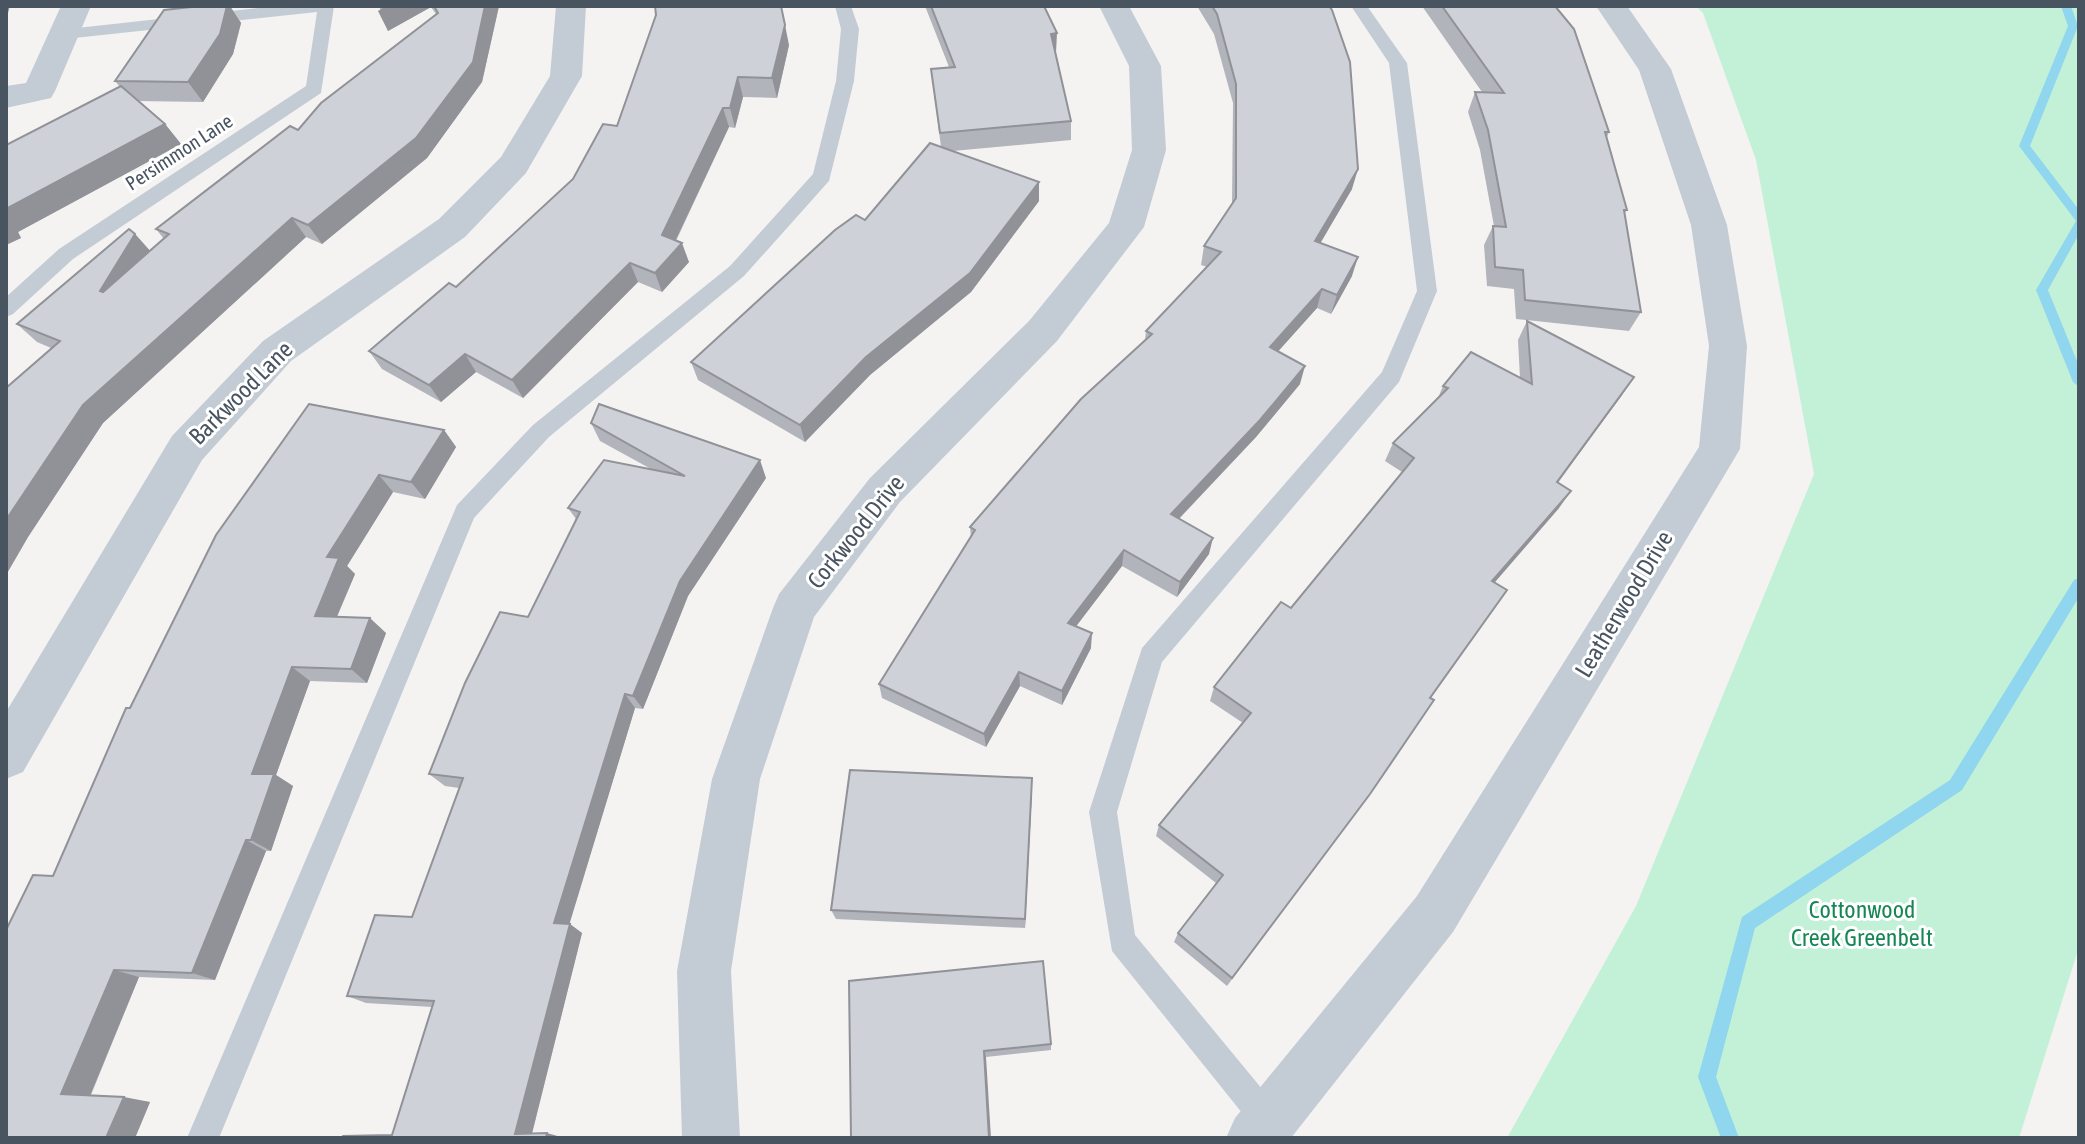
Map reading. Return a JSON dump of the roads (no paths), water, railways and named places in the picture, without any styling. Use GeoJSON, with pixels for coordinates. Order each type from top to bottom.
{"type":"FeatureCollection","features":[{"type":"Feature","properties":{"kind":"street","name":"Barkwood Lane"},"geometry":{"type":"LineString","coordinates":[[6,756],[187,448],[277,351],[452,228],[514,165],[566,76],[571,6]]}},
{"type":"Feature","properties":{"kind":"street","name":"Corkwood Drive"},"geometry":{"type":"LineString","coordinates":[[711,1138],[704,971],[736,779],[795,608],[885,490],[1043,331],[1126,227],[1149,150],[1145,66],[1114,6]]}},
{"type":"Feature","properties":{"kind":"street","name":"Leatherwood Drive"},"geometry":{"type":"LineString","coordinates":[[1263,1130],[1435,914],[1719,449],[1728,346],[1709,225],[1655,69],[1611,6]]}},
{"type":"Feature","properties":{"kind":"street"},"geometry":{"type":"LineString","coordinates":[[6,97],[39,91],[70,20]]}},
{"type":"Feature","properties":{"kind":"lane"},"geometry":{"type":"LineString","coordinates":[[70,20],[325,6]]}},
{"type":"Feature","properties":{"kind":"lane","name":"Persimmon Lane"},"geometry":{"type":"LineString","coordinates":[[6,309],[66,254],[315,89],[325,6]]}},
{"type":"Feature","properties":{"kind":"lane"},"geometry":{"type":"LineString","coordinates":[[203,1138],[465,512],[541,431],[737,271],[822,176],[845,81],[850,29],[843,6]]}},
{"type":"Feature","properties":{"kind":"lane"},"geometry":{"type":"LineString","coordinates":[[1263,1130],[1122,941],[1103,812],[1151,656],[1391,376],[1427,291],[1398,63],[1359,6]]}},
{"type":"Feature","properties":{"kind":"waterway"},"geometry":{"type":"LineString","coordinates":[[2066,6],[2073,26],[2024,146],[2079,218]]}},
{"type":"Feature","properties":{"kind":"waterway"},"geometry":{"type":"LineString","coordinates":[[2079,224],[2042,290],[2079,382]]}},
{"type":"Feature","properties":{"kind":"waterway"},"geometry":{"type":"LineString","coordinates":[[1730,1138],[1707,1077],[1748,923],[1956,785],[2079,584]]}},
{"type":"Feature","properties":{"kind":"park label","name":"Cottonwood Creek Greenbelt"},"geometry":{"type":"Point","coordinates":[1862,924]}}]}
